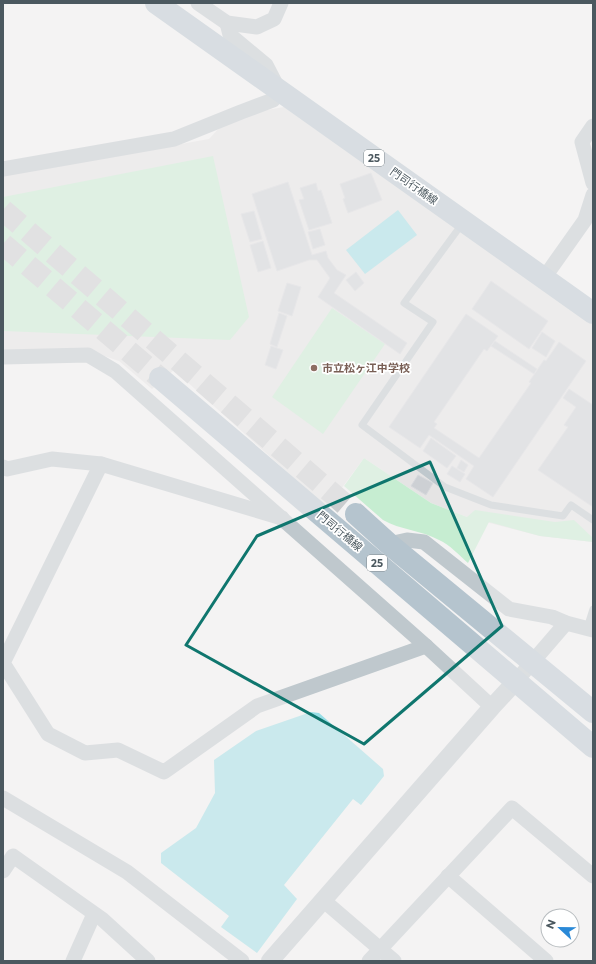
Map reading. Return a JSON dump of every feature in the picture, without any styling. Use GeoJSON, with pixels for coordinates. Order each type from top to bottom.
{"type":"FeatureCollection","features":[{"type":"Feature","properties":{"kind":"main road","name":"門司行橋線"},"geometry":{"type":"LineString","coordinates":[[156,3],[593,313]]}},
{"type":"Feature","properties":{"kind":"main road","name":"門司行橋線"},"geometry":{"type":"LineString","coordinates":[[160,378],[593,748]]}},
{"type":"Feature","properties":{"kind":"main road","name":"門司行橋線"},"geometry":{"type":"LineString","coordinates":[[356,514],[389,544],[593,712]]}},
{"type":"Feature","properties":{"kind":"street"},"geometry":{"type":"LineString","coordinates":[[198,3],[227,23],[257,27],[274,19],[281,3]]}},
{"type":"Feature","properties":{"kind":"street"},"geometry":{"type":"LineString","coordinates":[[3,169],[174,139],[273,100],[280,92],[266,64],[230,35],[227,23]]}},
{"type":"Feature","properties":{"kind":"street"},"geometry":{"type":"LineString","coordinates":[[593,126],[582,142],[593,183]]}},
{"type":"Feature","properties":{"kind":"street"},"geometry":{"type":"LineString","coordinates":[[544,278],[585,220],[593,195]]}},
{"type":"Feature","properties":{"kind":"street"},"geometry":{"type":"LineString","coordinates":[[3,357],[88,355],[115,371],[426,646],[492,707]]}},
{"type":"Feature","properties":{"kind":"street"},"geometry":{"type":"LineString","coordinates":[[3,467],[7,469],[52,459],[101,464],[282,518]]}},
{"type":"Feature","properties":{"kind":"street"},"geometry":{"type":"LineString","coordinates":[[101,464],[3,663],[48,734],[85,753],[118,750],[164,772],[257,706],[426,646]]}},
{"type":"Feature","properties":{"kind":"street"},"geometry":{"type":"LineString","coordinates":[[389,544],[407,540],[424,542],[509,609],[552,617],[590,629]]}},
{"type":"Feature","properties":{"kind":"street"},"geometry":{"type":"LineString","coordinates":[[270,961],[532,663],[566,622]]}},
{"type":"Feature","properties":{"kind":"street"},"geometry":{"type":"LineString","coordinates":[[3,798],[127,872],[242,961]]}},
{"type":"Feature","properties":{"kind":"street"},"geometry":{"type":"LineString","coordinates":[[369,961],[512,808],[593,876]]}},
{"type":"Feature","properties":{"kind":"street"},"geometry":{"type":"LineString","coordinates":[[3,871],[13,856],[102,920],[148,961]]}},
{"type":"Feature","properties":{"kind":"street"},"geometry":{"type":"LineString","coordinates":[[448,876],[546,961]]}},
{"type":"Feature","properties":{"kind":"street"},"geometry":{"type":"LineString","coordinates":[[323,900],[394,961]]}},
{"type":"Feature","properties":{"kind":"street"},"geometry":{"type":"LineString","coordinates":[[73,961],[94,914]]}},
{"type":"Feature","properties":{"kind":"lane"},"geometry":{"type":"LineString","coordinates":[[464,221],[404,303],[433,322],[362,426],[445,487],[491,505],[563,516],[571,505],[593,520]]}},
{"type":"Feature","properties":{"kind":"lane"},"geometry":{"type":"LineString","coordinates":[[590,629],[593,609]]}},
{"type":"Feature","properties":{"kind":"highlighted area"},"geometry":{"type":"Polygon","coordinates":[[[430,462],[502,626],[364,744],[186,645],[257,536],[430,462]]]}},
{"type":"Feature","properties":{"kind":"shaded area"},"geometry":{"type":"Polygon","coordinates":[[[284,107],[593,325],[593,542],[540,536],[467,517],[431,503],[364,458],[327,508],[174,370],[152,389],[119,361],[87,350],[3,352],[3,176],[209,139],[223,124],[261,111],[284,107]]]}},
{"type":"Feature","properties":{"kind":"green space"},"geometry":{"type":"Polygon","coordinates":[[[213,156],[249,317],[230,340],[3,331],[3,197],[213,156]]]}},
{"type":"Feature","properties":{"kind":"green space"},"geometry":{"type":"Polygon","coordinates":[[[332,308],[385,344],[323,434],[272,397],[332,308]]]}},
{"type":"Feature","properties":{"kind":"green space"},"geometry":{"type":"Polygon","coordinates":[[[364,458],[431,503],[467,517],[475,510],[555,522],[574,520],[593,538],[593,542],[540,536],[489,522],[468,563],[451,547],[443,542],[425,534],[396,526],[383,520],[344,486],[364,458]]]}},
{"type":"Feature","properties":{"kind":"water"},"geometry":{"type":"Polygon","coordinates":[[[398,210],[417,235],[365,274],[346,250],[398,210]]]}},
{"type":"Feature","properties":{"kind":"water"},"geometry":{"type":"Polygon","coordinates":[[[311,712],[319,713],[383,769],[384,776],[361,805],[353,799],[284,885],[297,899],[257,953],[221,927],[229,916],[161,863],[161,853],[196,828],[215,793],[214,760],[256,731],[311,712]]]}},
{"type":"Feature","properties":{"kind":"building"},"geometry":{"type":"Polygon","coordinates":[[[371,173],[382,200],[348,213],[340,184],[371,173]]]}},
{"type":"Feature","properties":{"kind":"building"},"geometry":{"type":"Polygon","coordinates":[[[288,182],[312,255],[326,251],[328,258],[337,270],[346,275],[334,293],[407,343],[400,354],[318,297],[330,278],[317,260],[309,260],[277,271],[252,194],[288,182]]]}},
{"type":"Feature","properties":{"kind":"building"},"geometry":{"type":"Polygon","coordinates":[[[316,183],[318,191],[321,190],[332,223],[309,230],[299,200],[304,199],[300,188],[316,183]]]}},
{"type":"Feature","properties":{"kind":"building"},"geometry":{"type":"Polygon","coordinates":[[[254,211],[262,239],[250,242],[241,214],[254,211]]]}},
{"type":"Feature","properties":{"kind":"building"},"geometry":{"type":"Polygon","coordinates":[[[320,229],[325,245],[313,249],[308,232],[320,229]]]}},
{"type":"Feature","properties":{"kind":"building"},"geometry":{"type":"Polygon","coordinates":[[[263,241],[271,268],[258,272],[250,245],[263,241]]]}},
{"type":"Feature","properties":{"kind":"building"},"geometry":{"type":"Polygon","coordinates":[[[356,272],[364,283],[355,291],[346,280],[356,272]]]}},
{"type":"Feature","properties":{"kind":"building"},"geometry":{"type":"Polygon","coordinates":[[[491,281],[548,321],[529,349],[472,309],[491,281]]]}},
{"type":"Feature","properties":{"kind":"building"},"geometry":{"type":"Polygon","coordinates":[[[287,283],[301,287],[292,316],[278,311],[287,283]]]}},
{"type":"Feature","properties":{"kind":"building"},"geometry":{"type":"Polygon","coordinates":[[[279,313],[287,316],[277,347],[270,344],[279,313]]]}},
{"type":"Feature","properties":{"kind":"building"},"geometry":{"type":"Polygon","coordinates":[[[466,314],[498,336],[487,351],[484,349],[434,422],[437,424],[434,428],[479,458],[531,383],[529,382],[544,360],[546,361],[559,342],[586,361],[493,497],[466,479],[474,466],[429,435],[420,448],[389,427],[466,314]]]}},
{"type":"Feature","properties":{"kind":"building"},"geometry":{"type":"Polygon","coordinates":[[[542,332],[555,341],[546,357],[532,348],[542,332]]]}},
{"type":"Feature","properties":{"kind":"building"},"geometry":{"type":"Polygon","coordinates":[[[495,341],[537,369],[534,374],[491,346],[495,341]]]}},
{"type":"Feature","properties":{"kind":"building"},"geometry":{"type":"Polygon","coordinates":[[[271,346],[283,350],[276,369],[265,365],[271,346]]]}},
{"type":"Feature","properties":{"kind":"building"},"geometry":{"type":"Polygon","coordinates":[[[569,389],[593,405],[593,507],[538,470],[568,427],[564,425],[576,407],[563,398],[569,389]]]}},
{"type":"Feature","properties":{"kind":"building"},"geometry":{"type":"Polygon","coordinates":[[[431,438],[456,456],[447,468],[423,451],[431,438]]]}},
{"type":"Feature","properties":{"kind":"building"},"geometry":{"type":"Polygon","coordinates":[[[461,460],[468,465],[464,472],[457,468],[461,460]]]}},
{"type":"Feature","properties":{"kind":"building"},"geometry":{"type":"Polygon","coordinates":[[[452,466],[465,474],[460,482],[447,474],[452,466]]]}},
{"type":"Feature","properties":{"kind":"building"},"geometry":{"type":"Polygon","coordinates":[[[418,475],[433,483],[426,495],[411,486],[418,475]]]}},
{"type":"Feature","properties":{"kind":"tunnel"},"geometry":{"type":"LineString","coordinates":[[3,210],[356,514]]}},
{"type":"Feature","properties":{"kind":"tunnel"},"geometry":{"type":"LineString","coordinates":[[3,244],[160,378]]}},
{"type":"Feature","properties":{"kind":"place","name":"市立松ヶ江中学校"},"geometry":{"type":"Point","coordinates":[314,368]}}]}
